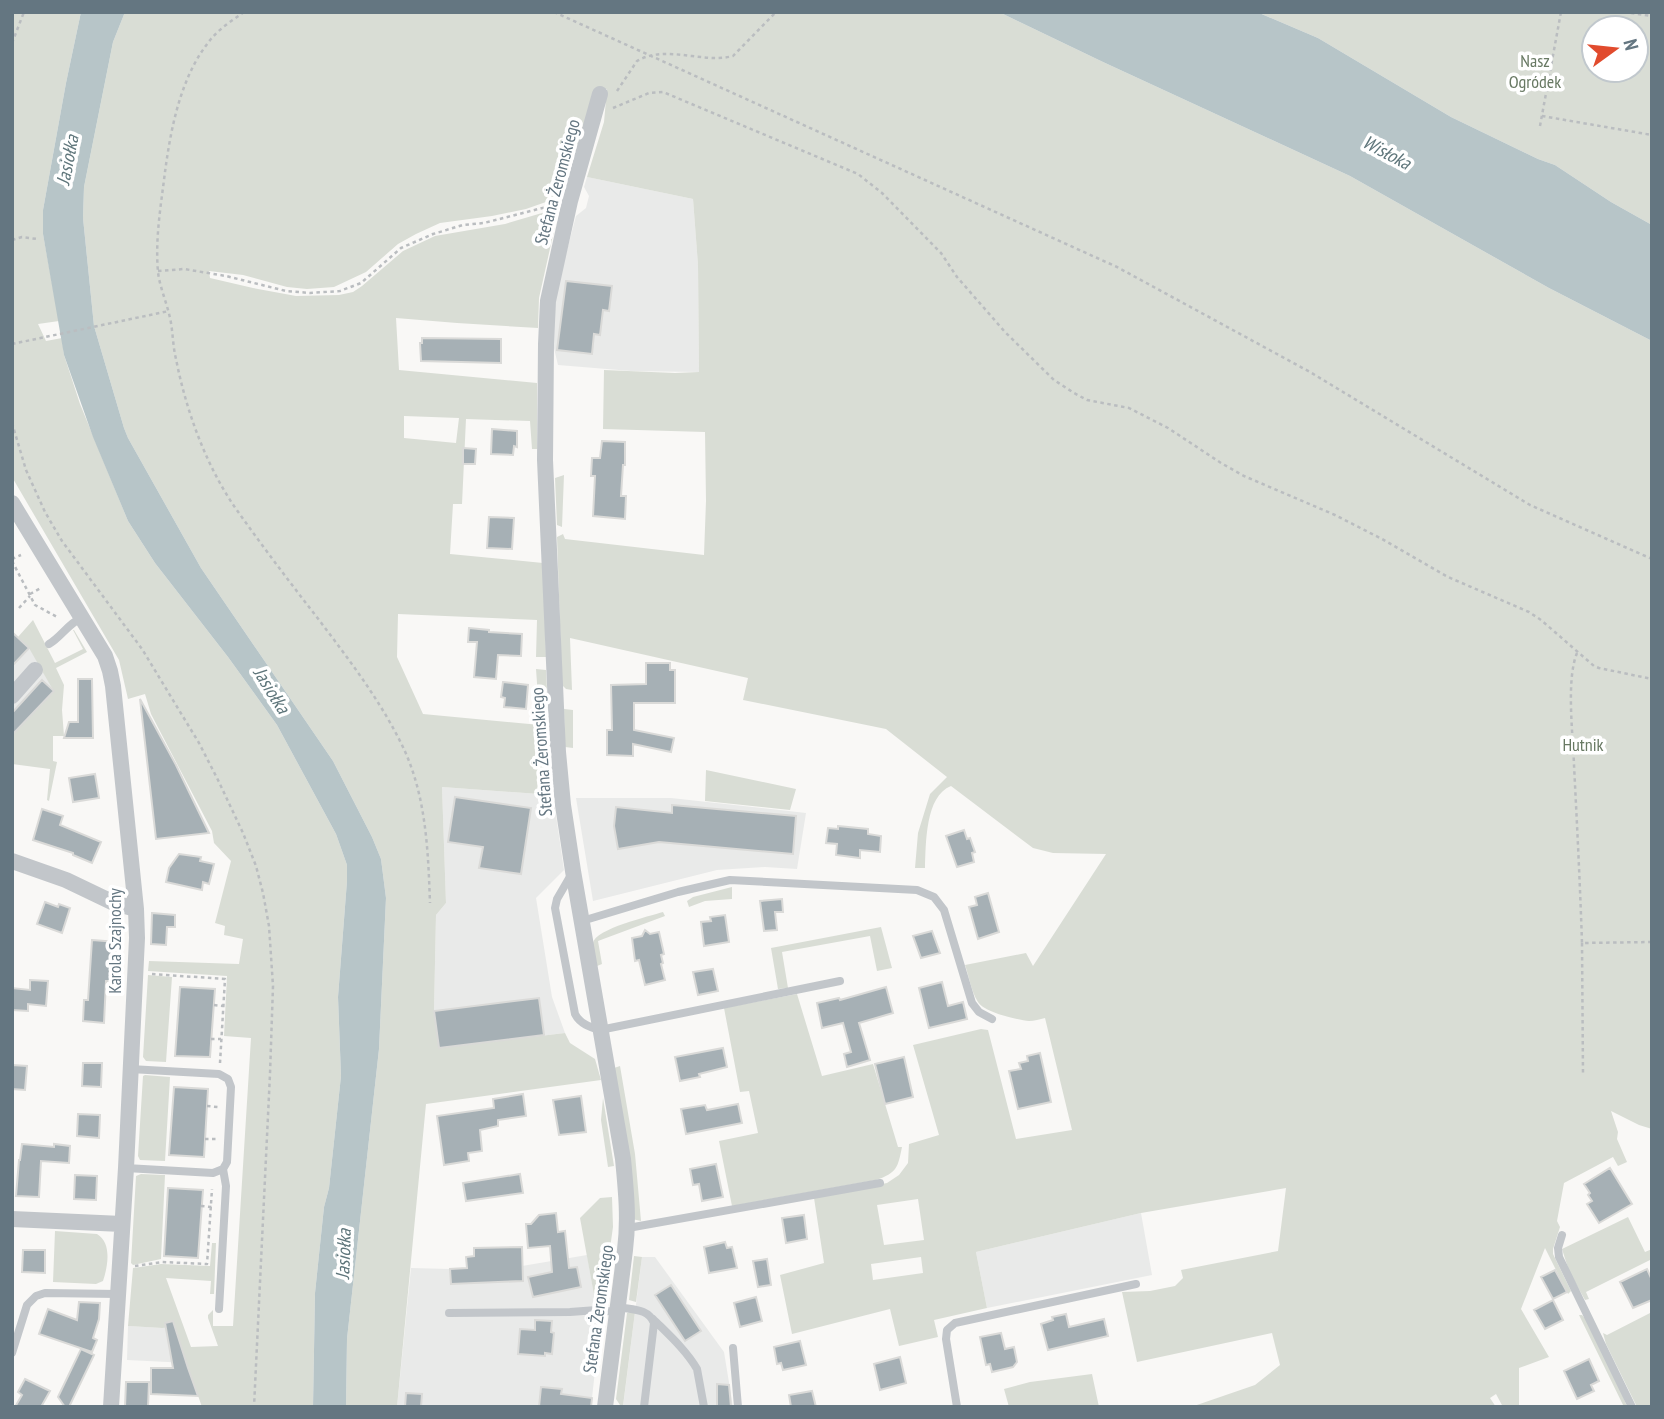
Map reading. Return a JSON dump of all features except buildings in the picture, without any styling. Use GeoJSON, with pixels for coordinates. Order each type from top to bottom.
{"type":"FeatureCollection","features":[{"type":"Feature","properties":{"kind":"street","name":"Stefana Żeromskiego"},"geometry":{"type":"LineString","coordinates":[[597,105],[570,201],[547,310],[545,460],[559,767],[573,872],[623,1159],[628,1228],[605,1407]]}},
{"type":"Feature","properties":{"kind":"street","name":"Karola Szajnochy"},"geometry":{"type":"LineString","coordinates":[[12,503],[76,621],[108,663],[112,679],[136,909],[137,954],[111,1407]]}},
{"type":"Feature","properties":{"kind":"street"},"geometry":{"type":"LineString","coordinates":[[12,696],[34,670]]}},
{"type":"Feature","properties":{"kind":"street"},"geometry":{"type":"LineString","coordinates":[[12,861],[65,880],[114,903],[136,909]]}},
{"type":"Feature","properties":{"kind":"street"},"geometry":{"type":"LineString","coordinates":[[12,1219],[122,1224]]}},
{"type":"Feature","properties":{"kind":"lane"},"geometry":{"type":"LineString","coordinates":[[49,644],[76,621]]}},
{"type":"Feature","properties":{"kind":"lane"},"geometry":{"type":"LineString","coordinates":[[573,872],[557,899],[555,908],[575,1014],[588,1026],[600,1030],[840,981]]}},
{"type":"Feature","properties":{"kind":"lane"},"geometry":{"type":"LineString","coordinates":[[582,921],[678,892],[730,880],[917,890],[934,897],[944,910],[972,1003],[979,1012],[992,1019]]}},
{"type":"Feature","properties":{"kind":"lane"},"geometry":{"type":"LineString","coordinates":[[126,1168],[213,1173],[223,1169],[227,1163],[231,1087],[228,1079],[219,1074],[130,1069]]}},
{"type":"Feature","properties":{"kind":"lane"},"geometry":{"type":"LineString","coordinates":[[219,1309],[226,1186],[223,1169]]}},
{"type":"Feature","properties":{"kind":"lane"},"geometry":{"type":"LineString","coordinates":[[628,1228],[880,1183]]}},
{"type":"Feature","properties":{"kind":"lane"},"geometry":{"type":"LineString","coordinates":[[1562,1235],[1558,1248],[1559,1257],[1632,1407]]}},
{"type":"Feature","properties":{"kind":"lane"},"geometry":{"type":"LineString","coordinates":[[957,1407],[946,1339],[950,1326],[960,1321],[1136,1284]]}},
{"type":"Feature","properties":{"kind":"lane"},"geometry":{"type":"LineString","coordinates":[[12,1353],[25,1310],[29,1301],[36,1296],[46,1293],[118,1294]]}},
{"type":"Feature","properties":{"kind":"lane"},"geometry":{"type":"LineString","coordinates":[[449,1312],[570,1312],[616,1309],[642,1311],[652,1318],[695,1365],[704,1407]]}},
{"type":"Feature","properties":{"kind":"lane"},"geometry":{"type":"LineString","coordinates":[[644,1407],[654,1329],[652,1318]]}},
{"type":"Feature","properties":{"kind":"lane"},"geometry":{"type":"LineString","coordinates":[[733,1348],[738,1407]]}},
{"type":"Feature","properties":{"kind":"path"},"geometry":{"type":"LineString","coordinates":[[12,43],[24,12]]}},
{"type":"Feature","properties":{"kind":"path"},"geometry":{"type":"LineString","coordinates":[[244,12],[211,38],[195,63],[181,95],[167,152],[158,224],[158,271],[169,311],[175,356],[195,428],[232,503],[360,673],[402,743],[415,778],[425,821],[430,903]]}},
{"type":"Feature","properties":{"kind":"path"},"geometry":{"type":"LineString","coordinates":[[554,12],[1117,267],[1310,372],[1531,505],[1652,559]]}},
{"type":"Feature","properties":{"kind":"path"},"geometry":{"type":"LineString","coordinates":[[597,105],[604,106],[610,100],[641,58],[733,56],[776,12]]}},
{"type":"Feature","properties":{"kind":"path"},"geometry":{"type":"LineString","coordinates":[[1540,126],[1561,12]]}},
{"type":"Feature","properties":{"kind":"path"},"geometry":{"type":"LineString","coordinates":[[1623,12],[1652,16]]}},
{"type":"Feature","properties":{"kind":"path"},"geometry":{"type":"LineString","coordinates":[[597,105],[663,92],[858,174],[882,193],[941,253],[957,277],[1004,332],[1054,380],[1074,393],[1087,400],[1129,408],[1168,428],[1244,476],[1335,515],[1448,577],[1529,612],[1599,668],[1652,679]]}},
{"type":"Feature","properties":{"kind":"path"},"geometry":{"type":"LineString","coordinates":[[1542,116],[1652,135]]}},
{"type":"Feature","properties":{"kind":"path"},"geometry":{"type":"LineString","coordinates":[[158,271],[184,269],[286,291],[340,291],[360,283],[401,248],[433,234],[570,201]]}},
{"type":"Feature","properties":{"kind":"path"},"geometry":{"type":"LineString","coordinates":[[12,240],[22,237],[37,239]]}},
{"type":"Feature","properties":{"kind":"path"},"geometry":{"type":"LineString","coordinates":[[12,344],[169,311]]}},
{"type":"Feature","properties":{"kind":"path"},"geometry":{"type":"LineString","coordinates":[[12,423],[26,470],[45,512],[62,541],[142,649],[199,743],[239,824],[256,866],[263,893],[269,926],[273,986],[254,1407]]}},
{"type":"Feature","properties":{"kind":"path"},"geometry":{"type":"LineString","coordinates":[[21,555],[12,560],[35,605],[76,621]]}},
{"type":"Feature","properties":{"kind":"path"},"geometry":{"type":"LineString","coordinates":[[19,608],[30,595],[41,588]]}},
{"type":"Feature","properties":{"kind":"path"},"geometry":{"type":"LineString","coordinates":[[1577,652],[1572,666],[1572,726],[1582,943],[1583,1074]]}},
{"type":"Feature","properties":{"kind":"path"},"geometry":{"type":"LineString","coordinates":[[1582,943],[1652,942]]}},
{"type":"Feature","properties":{"kind":"path"},"geometry":{"type":"LineString","coordinates":[[145,974],[225,979],[219,1074]]}},
{"type":"Feature","properties":{"kind":"path"},"geometry":{"type":"LineString","coordinates":[[214,1005],[223,1006]]}},
{"type":"Feature","properties":{"kind":"path"},"geometry":{"type":"LineString","coordinates":[[211,1039],[221,1039]]}},
{"type":"Feature","properties":{"kind":"path"},"geometry":{"type":"LineString","coordinates":[[207,1106],[225,1107]]}},
{"type":"Feature","properties":{"kind":"path"},"geometry":{"type":"LineString","coordinates":[[215,1139],[216,1129]]}},
{"type":"Feature","properties":{"kind":"path"},"geometry":{"type":"LineString","coordinates":[[205,1139],[222,1140]]}},
{"type":"Feature","properties":{"kind":"path"},"geometry":{"type":"LineString","coordinates":[[129,1268],[162,1262],[206,1264],[213,1173]]}},
{"type":"Feature","properties":{"kind":"path"},"geometry":{"type":"LineString","coordinates":[[201,1206],[219,1207]]}},
{"type":"Feature","properties":{"kind":"path"},"geometry":{"type":"LineString","coordinates":[[199,1240],[216,1241]]}},
{"type":"Feature","properties":{"kind":"shaded area"},"geometry":{"type":"Polygon","coordinates":[[[587,177],[693,199],[698,265],[699,372],[631,371],[558,365],[553,344],[556,292],[576,216],[586,208],[589,196],[584,187],[587,177]]]}},
{"type":"Feature","properties":{"kind":"shaded area"},"geometry":{"type":"Polygon","coordinates":[[[18,637],[29,647],[54,691],[12,735],[12,643],[18,637]]]}},
{"type":"Feature","properties":{"kind":"shaded area"},"geometry":{"type":"Polygon","coordinates":[[[442,787],[553,795],[564,870],[536,898],[552,997],[565,1033],[439,1048],[434,1011],[436,915],[446,903],[442,787]]]}},
{"type":"Feature","properties":{"kind":"shaded area"},"geometry":{"type":"Polygon","coordinates":[[[576,798],[671,798],[806,813],[797,869],[765,867],[717,870],[593,901],[576,798]]]}},
{"type":"Feature","properties":{"kind":"shaded area"},"geometry":{"type":"Polygon","coordinates":[[[1141,1213],[1152,1275],[987,1308],[976,1252],[1141,1213]]]}},
{"type":"Feature","properties":{"kind":"shaded area"},"geometry":{"type":"Polygon","coordinates":[[[587,1255],[594,1295],[603,1298],[591,1407],[397,1407],[411,1268],[522,1266],[587,1255]]]}},
{"type":"Feature","properties":{"kind":"shaded area"},"geometry":{"type":"Polygon","coordinates":[[[642,1257],[655,1257],[724,1352],[733,1407],[623,1407],[642,1257]]]}},
{"type":"Feature","properties":{"kind":"shaded area"},"geometry":{"type":"Polygon","coordinates":[[[128,1326],[174,1326],[188,1363],[127,1360],[128,1326]]]}},
{"type":"Feature","properties":{"kind":"green space"},"geometry":{"type":"Polygon","coordinates":[[[12,12],[81,12],[43,210],[43,234],[59,321],[38,324],[46,341],[62,338],[64,355],[80,404],[128,521],[155,563],[277,725],[336,834],[347,865],[338,997],[341,1076],[315,1293],[313,1407],[202,1407],[174,1327],[128,1326],[133,1268],[161,1264],[210,1266],[212,1243],[216,1243],[214,1294],[210,1294],[211,1281],[166,1278],[191,1347],[218,1346],[208,1318],[213,1310],[213,1326],[233,1326],[251,1038],[224,1036],[227,976],[148,971],[149,961],[239,964],[243,939],[224,935],[225,926],[215,923],[231,861],[214,843],[212,831],[151,714],[145,694],[128,699],[119,660],[12,477],[12,12]]]}},
{"type":"Feature","properties":{"kind":"green space","name":"Hutnik"},"geometry":{"type":"Polygon","coordinates":[[[125,12],[999,12],[1350,176],[1549,288],[1652,341],[1652,1129],[1611,1111],[1618,1132],[1617,1139],[1627,1162],[1618,1166],[1613,1157],[1564,1183],[1557,1221],[1560,1227],[1553,1254],[1571,1291],[1568,1294],[1545,1248],[1521,1309],[1549,1357],[1519,1368],[1519,1407],[1503,1407],[1496,1394],[1490,1398],[1496,1407],[1191,1407],[1255,1385],[1280,1365],[1272,1333],[1137,1362],[1122,1292],[1150,1291],[1175,1286],[1183,1278],[1181,1270],[1278,1251],[1286,1188],[1141,1213],[976,1252],[987,1308],[934,1320],[938,1337],[899,1346],[890,1309],[792,1334],[780,1275],[824,1263],[814,1198],[887,1183],[899,1175],[908,1163],[909,1144],[939,1135],[913,1045],[981,1029],[988,1030],[1016,1139],[1072,1130],[1045,1018],[1029,1021],[1017,1019],[981,1006],[965,965],[1026,953],[1033,966],[1106,854],[1053,853],[1033,848],[951,786],[942,791],[932,810],[925,868],[915,868],[918,833],[930,794],[947,777],[886,729],[743,700],[748,678],[570,638],[572,690],[562,685],[557,537],[563,534],[565,539],[704,555],[705,432],[603,429],[604,370],[699,372],[698,265],[693,199],[587,177],[604,122],[607,89],[601,89],[594,99],[568,172],[563,196],[526,209],[440,223],[398,244],[366,272],[334,287],[287,287],[243,275],[209,271],[210,278],[296,296],[339,295],[353,292],[403,251],[435,236],[505,224],[559,208],[539,298],[538,328],[396,318],[399,370],[537,383],[537,449],[532,449],[530,421],[466,419],[462,504],[453,504],[450,554],[543,563],[546,657],[536,657],[537,620],[398,614],[397,657],[423,714],[549,724],[553,795],[442,787],[446,903],[436,915],[434,1011],[439,1048],[565,1033],[570,1043],[595,1059],[601,1080],[426,1104],[397,1407],[346,1407],[347,1339],[379,1049],[386,898],[381,859],[333,761],[201,568],[124,428],[94,326],[83,218],[84,187],[113,42],[125,12]],[[404,416],[404,438],[456,443],[459,418],[404,416]],[[918,1199],[877,1205],[884,1245],[924,1240],[918,1199]],[[921,1257],[871,1264],[873,1280],[923,1273],[921,1257]]]}},
{"type":"Feature","properties":{"kind":"green space","name":"Nasz Ogródek"},"geometry":{"type":"Polygon","coordinates":[[[1257,12],[1652,12],[1652,225],[1555,165],[1451,117],[1318,38],[1257,12]]]}},
{"type":"Feature","properties":{"kind":"green space"},"geometry":{"type":"Polygon","coordinates":[[[564,475],[562,527],[557,525],[555,478],[564,475]]]}},
{"type":"Feature","properties":{"kind":"green space"},"geometry":{"type":"Polygon","coordinates":[[[33,620],[55,663],[83,649],[73,630],[87,652],[56,668],[64,685],[64,736],[53,736],[53,761],[57,762],[49,801],[50,769],[12,764],[12,735],[53,690],[29,648],[18,637],[33,620]]]}},
{"type":"Feature","properties":{"kind":"green space"},"geometry":{"type":"Polygon","coordinates":[[[536,669],[546,670],[548,708],[539,711],[536,669]]]}},
{"type":"Feature","properties":{"kind":"green space"},"geometry":{"type":"Polygon","coordinates":[[[564,709],[573,710],[573,748],[565,747],[564,709]]]}},
{"type":"Feature","properties":{"kind":"green space"},"geometry":{"type":"Polygon","coordinates":[[[706,770],[796,789],[790,810],[705,801],[706,770]]]}},
{"type":"Feature","properties":{"kind":"green space"},"geometry":{"type":"Polygon","coordinates":[[[732,887],[732,899],[705,901],[689,907],[687,901],[693,897],[732,887]]]}},
{"type":"Feature","properties":{"kind":"green space"},"geometry":{"type":"Polygon","coordinates":[[[663,912],[665,916],[598,941],[602,964],[597,966],[593,945],[596,938],[613,928],[663,912]]]}},
{"type":"Feature","properties":{"kind":"green space"},"geometry":{"type":"Polygon","coordinates":[[[881,927],[892,968],[877,971],[870,936],[782,952],[788,988],[778,989],[771,948],[881,927]]]}},
{"type":"Feature","properties":{"kind":"green space"},"geometry":{"type":"Polygon","coordinates":[[[148,975],[172,977],[166,1062],[146,1061],[143,1057],[148,975]]]}},
{"type":"Feature","properties":{"kind":"green space"},"geometry":{"type":"Polygon","coordinates":[[[797,994],[822,1076],[873,1064],[898,1147],[902,1147],[899,1160],[892,1172],[876,1180],[732,1206],[719,1141],[758,1133],[749,1091],[740,1092],[724,1008],[797,994]]]}},
{"type":"Feature","properties":{"kind":"green space"},"geometry":{"type":"Polygon","coordinates":[[[620,1066],[635,1154],[641,1221],[632,1219],[614,1068],[620,1066]]]}},
{"type":"Feature","properties":{"kind":"green space"},"geometry":{"type":"Polygon","coordinates":[[[145,1075],[170,1077],[165,1161],[140,1160],[138,1156],[145,1075]]]}},
{"type":"Feature","properties":{"kind":"green space"},"geometry":{"type":"Polygon","coordinates":[[[603,1098],[614,1166],[608,1167],[601,1120],[603,1098]]]}},
{"type":"Feature","properties":{"kind":"green space"},"geometry":{"type":"Polygon","coordinates":[[[165,1175],[161,1259],[133,1265],[136,1176],[165,1175]]]}},
{"type":"Feature","properties":{"kind":"green space"},"geometry":{"type":"Polygon","coordinates":[[[612,1197],[613,1227],[603,1298],[594,1295],[580,1218],[600,1198],[612,1197]]]}},
{"type":"Feature","properties":{"kind":"green space"},"geometry":{"type":"Polygon","coordinates":[[[1628,1217],[1645,1252],[1652,1249],[1652,1259],[1586,1292],[1589,1299],[1585,1300],[1569,1271],[1562,1249],[1628,1217]]]}},
{"type":"Feature","properties":{"kind":"green space"},"geometry":{"type":"Polygon","coordinates":[[[55,1231],[97,1234],[102,1238],[107,1249],[103,1281],[96,1284],[53,1282],[55,1231]]]}},
{"type":"Feature","properties":{"kind":"green space"},"geometry":{"type":"Polygon","coordinates":[[[634,1256],[642,1257],[636,1302],[629,1300],[634,1256]]]}},
{"type":"Feature","properties":{"kind":"green space"},"geometry":{"type":"Polygon","coordinates":[[[635,1312],[623,1406],[616,1399],[627,1313],[635,1312]]]}},
{"type":"Feature","properties":{"kind":"green space"},"geometry":{"type":"Polygon","coordinates":[[[1652,1312],[1652,1404],[1637,1407],[1603,1333],[1607,1335],[1652,1312]]]}},
{"type":"Feature","properties":{"kind":"green space"},"geometry":{"type":"Polygon","coordinates":[[[1579,1315],[1585,1318],[1627,1407],[1624,1407],[1579,1315]]]}},
{"type":"Feature","properties":{"kind":"green space"},"geometry":{"type":"Polygon","coordinates":[[[1092,1374],[1099,1407],[1009,1407],[1004,1389],[1030,1382],[1092,1374]]]}},
{"type":"Feature","properties":{"kind":"water","name":"Jasiołka"},"geometry":{"type":"Polygon","coordinates":[[[81,12],[125,12],[113,42],[84,187],[83,218],[94,326],[124,428],[201,568],[333,761],[381,859],[386,898],[379,1049],[347,1339],[346,1407],[313,1407],[315,1293],[341,1076],[338,997],[347,865],[336,834],[277,725],[155,563],[128,521],[93,437],[64,355],[43,234],[43,210],[81,12]]]}},
{"type":"Feature","properties":{"kind":"water","name":"Wisłoka"},"geometry":{"type":"Polygon","coordinates":[[[999,12],[1257,12],[1318,38],[1451,117],[1555,165],[1652,225],[1652,341],[1549,288],[1350,176],[999,12]]]}}]}
